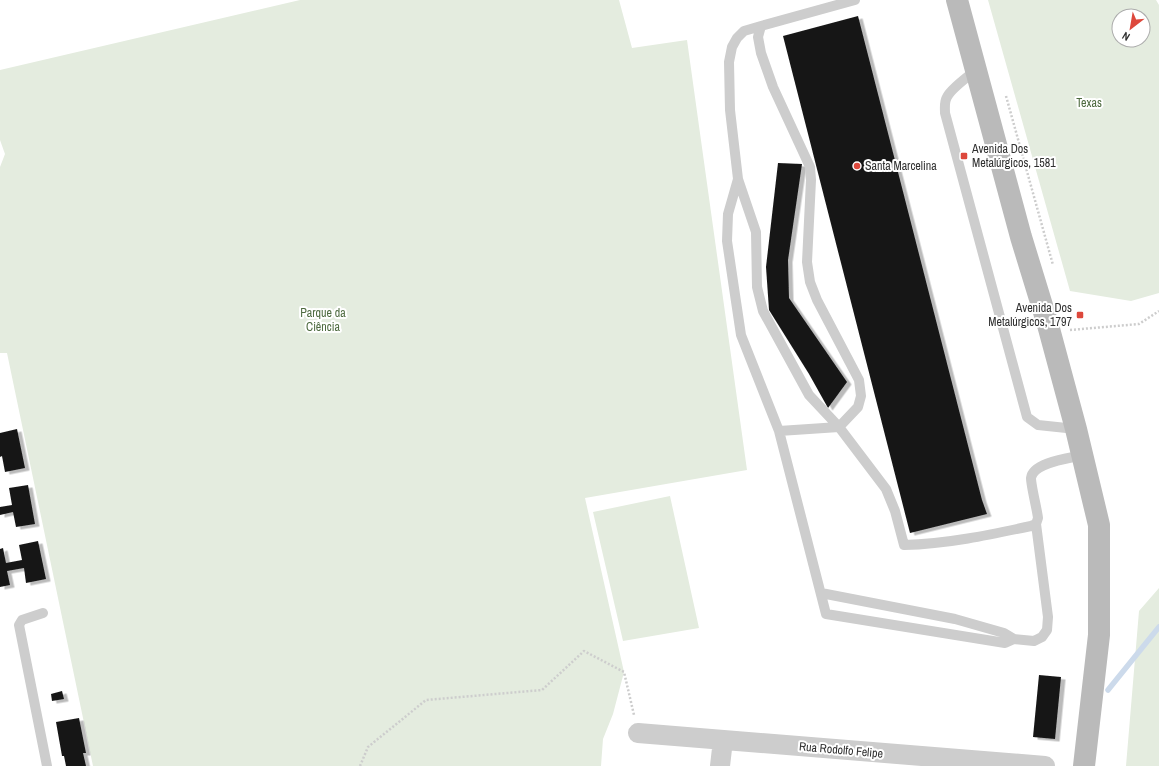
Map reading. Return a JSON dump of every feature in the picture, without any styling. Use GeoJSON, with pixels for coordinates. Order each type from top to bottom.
{"type":"FeatureCollection","features":[{"type":"Feature","properties":{"kind":"main road"},"geometry":{"type":"LineString","coordinates":[[957,0],[1020,236],[1050,332],[1083,455],[1099,524],[1099,636],[1084,766]]}},
{"type":"Feature","properties":{"kind":"street","name":"Rua Rodolfo Felipe"},"geometry":{"type":"LineString","coordinates":[[638,733],[723,740],[896,760],[1045,766]]}},
{"type":"Feature","properties":{"kind":"street"},"geometry":{"type":"LineString","coordinates":[[720,766],[723,740]]}},
{"type":"Feature","properties":{"kind":"lane"},"geometry":{"type":"LineString","coordinates":[[855,0],[744,31],[737,38],[732,47],[729,62],[730,110],[738,180],[756,232],[757,288],[763,311],[809,395],[839,427],[886,489],[896,511],[904,545],[926,545],[994,534],[1036,524]]}},
{"type":"Feature","properties":{"kind":"lane"},"geometry":{"type":"LineString","coordinates":[[761,26],[758,37],[761,53],[773,87],[810,167],[811,180],[807,262],[810,282],[859,380],[861,396],[858,407],[839,427],[779,432]]}},
{"type":"Feature","properties":{"kind":"lane"},"geometry":{"type":"LineString","coordinates":[[975,71],[961,82],[947,97],[944,105],[945,113],[1027,416],[1038,425],[1076,430]]}},
{"type":"Feature","properties":{"kind":"lane"},"geometry":{"type":"LineString","coordinates":[[738,180],[728,214],[727,241],[741,335],[779,432],[826,614],[1007,639],[1034,641],[1042,637],[1047,630],[1048,617],[1036,524],[1038,518],[1031,478],[1035,470],[1051,462],[1083,455]]}},
{"type":"Feature","properties":{"kind":"lane"},"geometry":{"type":"LineString","coordinates":[[820,593],[955,619],[1007,639]]}},
{"type":"Feature","properties":{"kind":"lane"},"geometry":{"type":"LineString","coordinates":[[43,613],[22,620],[19,625],[47,766]]}},
{"type":"Feature","properties":{"kind":"path"},"geometry":{"type":"LineString","coordinates":[[1050,332],[1139,324],[1159,311]]}},
{"type":"Feature","properties":{"kind":"path"},"geometry":{"type":"LineString","coordinates":[[360,766],[368,747],[426,700],[542,690],[584,651],[624,672],[638,733]]}},
{"type":"Feature","properties":{"kind":"green space","name":"Parque da Ciência"},"geometry":{"type":"Polygon","coordinates":[[[300,0],[619,0],[632,48],[687,40],[747,470],[585,498],[624,672],[613,714],[603,739],[601,766],[93,766],[7,353],[0,353],[0,167],[5,154],[0,140],[0,70],[300,0]]]}},
{"type":"Feature","properties":{"kind":"green space","name":"Texas"},"geometry":{"type":"Polygon","coordinates":[[[988,0],[1156,0],[1159,5],[1159,293],[1131,301],[1070,291],[988,0]]]}},
{"type":"Feature","properties":{"kind":"green space"},"geometry":{"type":"Polygon","coordinates":[[[670,496],[699,628],[623,641],[593,512],[670,496]]]}},
{"type":"Feature","properties":{"kind":"green space"},"geometry":{"type":"Polygon","coordinates":[[[1159,588],[1159,766],[1126,766],[1139,611],[1159,588]]]}},
{"type":"Feature","properties":{"kind":"building","name":"Santa Marcelina"},"geometry":{"type":"Polygon","coordinates":[[[858,16],[982,500],[987,514],[910,533],[783,36],[858,16]]]}},
{"type":"Feature","properties":{"kind":"building"},"geometry":{"type":"Polygon","coordinates":[[[778,163],[802,164],[788,260],[789,298],[847,382],[828,408],[809,374],[769,310],[766,267],[778,163]]]}},
{"type":"Feature","properties":{"kind":"building"},"geometry":{"type":"Polygon","coordinates":[[[17,429],[25,468],[5,472],[2,456],[0,457],[0,433],[17,429]]]}},
{"type":"Feature","properties":{"kind":"building"},"geometry":{"type":"Polygon","coordinates":[[[28,485],[35,524],[16,527],[13,512],[0,515],[0,507],[12,505],[9,488],[28,485]]]}},
{"type":"Feature","properties":{"kind":"building"},"geometry":{"type":"Polygon","coordinates":[[[38,541],[46,579],[26,583],[24,568],[7,571],[10,585],[0,587],[0,549],[3,548],[6,563],[22,560],[19,545],[38,541]]]}},
{"type":"Feature","properties":{"kind":"building"},"geometry":{"type":"Polygon","coordinates":[[[1039,675],[1061,677],[1055,739],[1033,737],[1039,675]]]}},
{"type":"Feature","properties":{"kind":"building"},"geometry":{"type":"Polygon","coordinates":[[[62,691],[64,699],[52,701],[51,694],[62,691]]]}},
{"type":"Feature","properties":{"kind":"building"},"geometry":{"type":"Polygon","coordinates":[[[79,718],[86,753],[83,753],[86,766],[66,766],[64,756],[62,756],[56,722],[79,718]]]}},
{"type":"Feature","properties":{"kind":"waterway"},"geometry":{"type":"LineString","coordinates":[[1108,690],[1159,627]]}},
{"type":"Feature","properties":{"kind":"place","name":"Avenida Dos Metalúrgicos, 1581"},"geometry":{"type":"Point","coordinates":[964,156]}},
{"type":"Feature","properties":{"kind":"place","name":"Santa Marcelina"},"geometry":{"type":"Point","coordinates":[857,166]}},
{"type":"Feature","properties":{"kind":"place","name":"Avenida Dos Metalúrgicos, 1797"},"geometry":{"type":"Point","coordinates":[1080,315]}}]}
